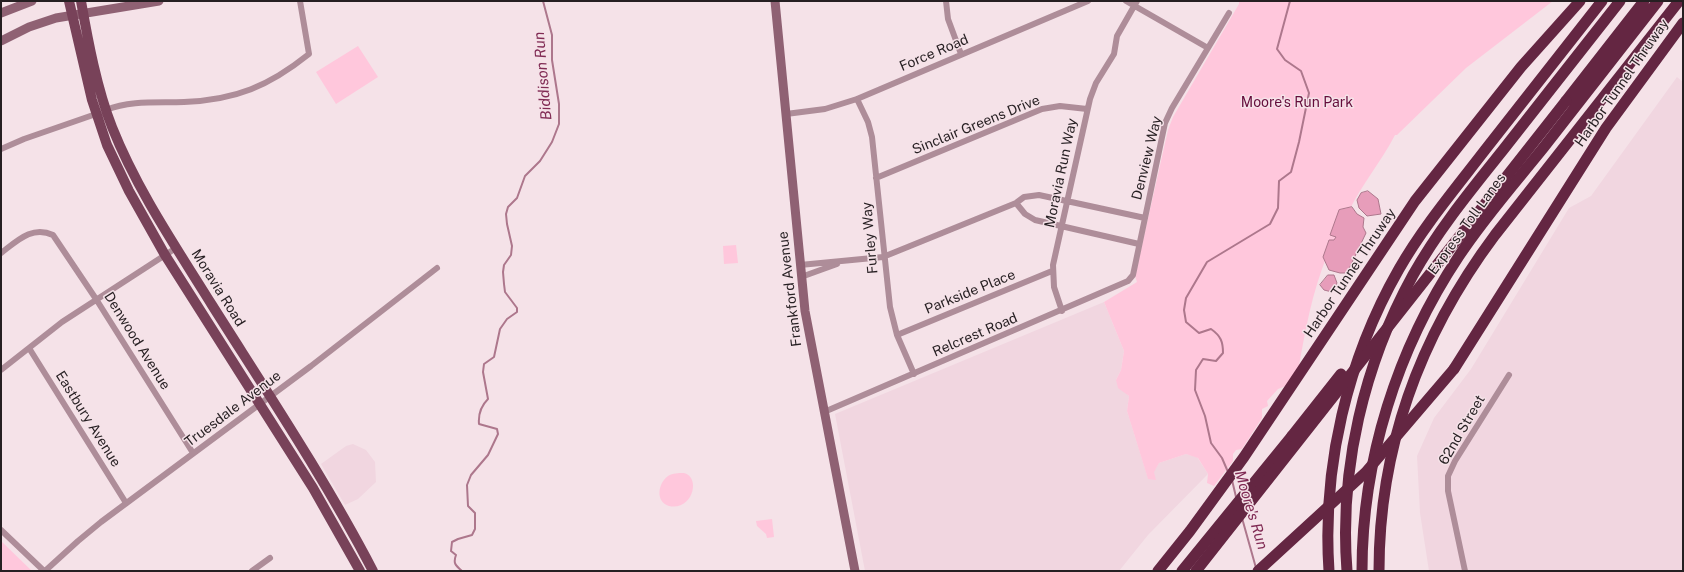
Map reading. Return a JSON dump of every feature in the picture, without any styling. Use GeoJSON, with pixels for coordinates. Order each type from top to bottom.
{"type":"FeatureCollection","features":[{"type":"Feature","properties":{"kind":"highway","name":"Harbor Tunnel Thruway"},"geometry":{"type":"LineString","coordinates":[[1158,571],[1244,457],[1415,201],[1521,67],[1580,1]]}},
{"type":"Feature","properties":{"kind":"highway"},"geometry":{"type":"LineString","coordinates":[[1329,571],[1329,521],[1335,449],[1343,409],[1358,358],[1378,311],[1399,269],[1430,222],[1602,1]]}},
{"type":"Feature","properties":{"kind":"highway","name":"Express Toll Lanes"},"geometry":{"type":"LineString","coordinates":[[1347,571],[1347,486],[1352,450],[1361,409],[1392,316],[1413,274],[1441,230],[1620,1]]}},
{"type":"Feature","properties":{"kind":"highway","name":"Express Toll Lanes"},"geometry":{"type":"LineString","coordinates":[[1563,99],[1635,1]]}},
{"type":"Feature","properties":{"kind":"highway","name":"Express Toll Lanes"},"geometry":{"type":"LineString","coordinates":[[1183,571],[1193,566],[1292,436],[1563,99],[1644,1]]}},
{"type":"Feature","properties":{"kind":"highway","name":"Express Toll Lanes"},"geometry":{"type":"LineString","coordinates":[[1362,571],[1363,540],[1369,486],[1378,440],[1388,403],[1401,367],[1427,310],[1446,277],[1474,235],[1658,1]]}},
{"type":"Feature","properties":{"kind":"highway"},"geometry":{"type":"LineString","coordinates":[[1378,571],[1381,529],[1393,446],[1412,385],[1442,317],[1460,285],[1488,245],[1679,1]]}},
{"type":"Feature","properties":{"kind":"highway","name":"Harbor Tunnel Thruway"},"geometry":{"type":"LineString","coordinates":[[1258,571],[1366,472],[1454,369],[1606,128],[1683,23]]}},
{"type":"Feature","properties":{"kind":"main road","name":"Moravia Road"},"geometry":{"type":"LineString","coordinates":[[69,1],[83,69],[96,114],[107,145],[122,178],[165,255],[313,488],[360,571]]}},
{"type":"Feature","properties":{"kind":"main road","name":"Moravia Road"},"geometry":{"type":"LineString","coordinates":[[81,1],[106,110],[137,182],[176,248],[270,395],[320,477],[373,571]]}},
{"type":"Feature","properties":{"kind":"street"},"geometry":{"type":"LineString","coordinates":[[1,13],[32,1]]}},
{"type":"Feature","properties":{"kind":"street"},"geometry":{"type":"LineString","coordinates":[[1,41],[41,22],[56,18],[159,1]]}},
{"type":"Feature","properties":{"kind":"street"},"geometry":{"type":"LineString","coordinates":[[106,110],[121,104],[130,103],[205,101],[262,86],[310,54],[300,1]]}},
{"type":"Feature","properties":{"kind":"street","name":"Frankford Avenue"},"geometry":{"type":"LineString","coordinates":[[775,1],[801,277],[808,331],[855,571]]}},
{"type":"Feature","properties":{"kind":"street"},"geometry":{"type":"LineString","coordinates":[[946,1],[948,19],[961,54]]}},
{"type":"Feature","properties":{"kind":"street"},"geometry":{"type":"LineString","coordinates":[[1126,1],[1136,3],[1208,48]]}},
{"type":"Feature","properties":{"kind":"street","name":"Force Road"},"geometry":{"type":"LineString","coordinates":[[786,114],[825,109],[857,99],[1084,2]]}},
{"type":"Feature","properties":{"kind":"street","name":"Moravia Run Way"},"geometry":{"type":"LineString","coordinates":[[1062,311],[1056,294],[1052,271],[1087,109],[1095,87],[1114,54],[1117,36],[1136,3]]}},
{"type":"Feature","properties":{"kind":"street","name":"Denview Way"},"geometry":{"type":"LineString","coordinates":[[1132,275],[1165,123],[1172,108],[1229,14]]}},
{"type":"Feature","properties":{"kind":"street","name":"Furley Way"},"geometry":{"type":"LineString","coordinates":[[857,99],[871,132],[883,258],[890,307],[897,335],[914,374]]}},
{"type":"Feature","properties":{"kind":"street","name":"Sinclair Greens Drive"},"geometry":{"type":"LineString","coordinates":[[876,178],[1042,109],[1060,106],[1087,109]]}},
{"type":"Feature","properties":{"kind":"street"},"geometry":{"type":"LineString","coordinates":[[1,149],[24,139],[96,114]]}},
{"type":"Feature","properties":{"kind":"street"},"geometry":{"type":"LineString","coordinates":[[800,265],[883,258],[1016,203],[1030,195],[1039,195],[1145,218]]}},
{"type":"Feature","properties":{"kind":"street"},"geometry":{"type":"LineString","coordinates":[[1016,203],[1025,214],[1035,220],[1139,244]]}},
{"type":"Feature","properties":{"kind":"street","name":"Denwood Avenue"},"geometry":{"type":"LineString","coordinates":[[1,253],[24,236],[37,232],[47,232],[53,235],[96,299],[193,453]]}},
{"type":"Feature","properties":{"kind":"street"},"geometry":{"type":"LineString","coordinates":[[1,370],[62,322],[176,248]]}},
{"type":"Feature","properties":{"kind":"street"},"geometry":{"type":"LineString","coordinates":[[801,277],[845,261]]}},
{"type":"Feature","properties":{"kind":"street","name":"Truesdale Avenue"},"geometry":{"type":"LineString","coordinates":[[45,571],[78,541],[126,503],[437,268]]}},
{"type":"Feature","properties":{"kind":"street","name":"Parkside Place"},"geometry":{"type":"LineString","coordinates":[[897,335],[1052,271]]}},
{"type":"Feature","properties":{"kind":"street","name":"Relcrest Road"},"geometry":{"type":"LineString","coordinates":[[824,412],[1125,284],[1132,275]]}},
{"type":"Feature","properties":{"kind":"street","name":"Eastbury Avenue"},"geometry":{"type":"LineString","coordinates":[[29,348],[126,503]]}},
{"type":"Feature","properties":{"kind":"street","name":"62nd Street"},"geometry":{"type":"LineString","coordinates":[[1465,571],[1448,491],[1448,476],[1455,460],[1509,375]]}},
{"type":"Feature","properties":{"kind":"street"},"geometry":{"type":"LineString","coordinates":[[1,530],[45,571]]}},
{"type":"Feature","properties":{"kind":"street"},"geometry":{"type":"LineString","coordinates":[[252,571],[270,558]]}},
{"type":"Feature","properties":{"kind":"shaded area"},"geometry":{"type":"Polygon","coordinates":[[[1677,77],[1683,82],[1683,571],[1429,571],[1420,513],[1417,456],[1434,418],[1471,369],[1569,208],[1591,196],[1677,77]]]}},
{"type":"Feature","properties":{"kind":"shaded area"},"geometry":{"type":"Polygon","coordinates":[[[1368,191],[1378,199],[1381,214],[1367,216],[1359,208],[1357,200],[1361,193],[1368,191]]]}},
{"type":"Feature","properties":{"kind":"shaded area"},"geometry":{"type":"Polygon","coordinates":[[[1352,207],[1357,214],[1364,218],[1363,227],[1366,233],[1347,273],[1340,273],[1329,270],[1323,257],[1329,240],[1334,240],[1336,237],[1330,235],[1339,210],[1352,207]]]}},
{"type":"Feature","properties":{"kind":"shaded area"},"geometry":{"type":"Polygon","coordinates":[[[1328,275],[1334,275],[1337,283],[1332,292],[1324,290],[1320,285],[1328,275]]]}},
{"type":"Feature","properties":{"kind":"shaded area"},"geometry":{"type":"Polygon","coordinates":[[[1104,302],[1124,351],[1121,370],[1116,380],[1129,396],[1127,411],[1148,478],[1159,463],[1186,454],[1197,457],[1208,474],[1148,535],[1119,571],[865,571],[835,414],[1104,302]]]}},
{"type":"Feature","properties":{"kind":"shaded area"},"geometry":{"type":"Polygon","coordinates":[[[353,444],[366,450],[375,462],[376,482],[358,499],[345,505],[321,464],[346,446],[353,444]]]}},
{"type":"Feature","properties":{"kind":"green space","name":"Moore's Run Park"},"geometry":{"type":"Polygon","coordinates":[[[1239,1],[1553,1],[1466,68],[1397,135],[1395,135],[1354,201],[1334,240],[1325,262],[1317,283],[1310,311],[1296,382],[1278,389],[1267,401],[1268,406],[1262,409],[1262,418],[1242,449],[1236,450],[1233,454],[1233,461],[1214,486],[1207,483],[1208,474],[1198,458],[1186,454],[1159,463],[1154,472],[1156,480],[1148,479],[1127,411],[1129,396],[1118,388],[1116,380],[1121,370],[1124,351],[1104,302],[1137,282],[1135,276],[1168,130],[1173,117],[1239,4],[1239,1]]]}},
{"type":"Feature","properties":{"kind":"green space"},"geometry":{"type":"Polygon","coordinates":[[[358,46],[378,77],[336,104],[316,72],[358,46]]]}},
{"type":"Feature","properties":{"kind":"green space"},"geometry":{"type":"Polygon","coordinates":[[[736,245],[738,263],[724,264],[723,246],[736,245]]]}},
{"type":"Feature","properties":{"kind":"green space"},"geometry":{"type":"Polygon","coordinates":[[[684,473],[689,476],[692,481],[692,493],[689,499],[684,504],[677,506],[669,506],[665,504],[660,497],[660,488],[662,483],[670,475],[684,473]]]}},
{"type":"Feature","properties":{"kind":"green space"},"geometry":{"type":"Polygon","coordinates":[[[772,519],[774,537],[767,538],[766,534],[757,526],[756,521],[772,519]]]}},
{"type":"Feature","properties":{"kind":"green space"},"geometry":{"type":"Polygon","coordinates":[[[1,541],[32,571],[1,571],[1,541]]]}},
{"type":"Feature","properties":{"kind":"waterway","name":"Biddison Run"},"geometry":{"type":"LineString","coordinates":[[462,571],[455,564],[456,555],[451,551],[452,542],[472,535],[475,529],[475,513],[468,506],[467,485],[471,475],[488,455],[498,434],[497,429],[479,424],[480,410],[488,399],[483,372],[484,364],[494,357],[500,329],[507,319],[517,312],[517,308],[505,292],[504,284],[504,265],[511,255],[512,246],[506,214],[508,207],[517,198],[525,176],[540,161],[552,142],[559,124],[559,104],[552,60],[552,35],[543,1]]}},
{"type":"Feature","properties":{"kind":"waterway","name":"Moore's Run"},"geometry":{"type":"LineString","coordinates":[[1228,472],[1222,458],[1211,443],[1205,416],[1195,390],[1196,370],[1203,359],[1216,361],[1223,353],[1222,342],[1217,334],[1211,329],[1199,333],[1186,322],[1184,310],[1186,298],[1207,262],[1270,224],[1278,208],[1279,181],[1291,172],[1309,93],[1301,71],[1285,60],[1277,49],[1290,1]]}},
{"type":"Feature","properties":{"kind":"waterway","name":"Moore's Run"},"geometry":{"type":"LineString","coordinates":[[1232,480],[1236,497]]}},
{"type":"Feature","properties":{"kind":"waterway","name":"Moore's Run"},"geometry":{"type":"LineString","coordinates":[[1242,518],[1256,568]]}}]}
